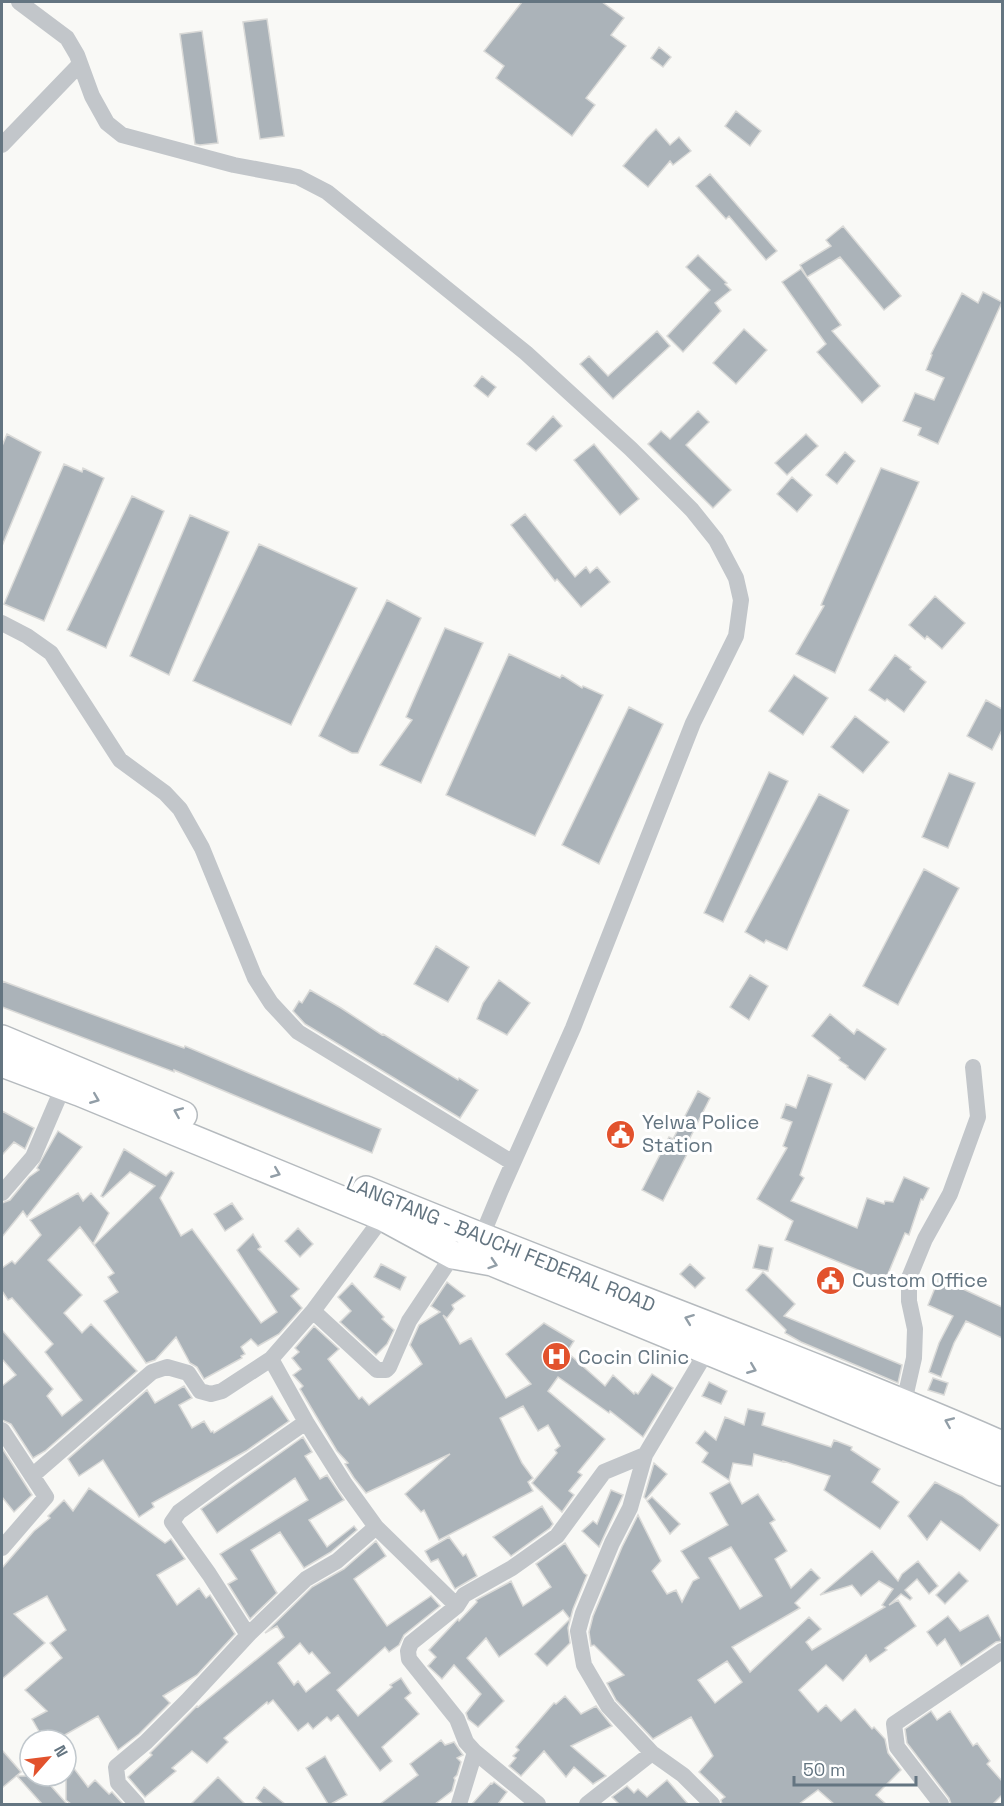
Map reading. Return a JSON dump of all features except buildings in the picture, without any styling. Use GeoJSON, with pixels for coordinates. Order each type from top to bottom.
{"type":"FeatureCollection","features":[{"type":"Feature","properties":{"kind":"main road","name":"LANGTANG - BAUCHI FEDERAL ROAD"},"geometry":{"type":"LineString","coordinates":[[2,1039],[481,1238],[904,1402],[1002,1445]]}},
{"type":"Feature","properties":{"kind":"main road"},"geometry":{"type":"LineString","coordinates":[[2,1063],[383,1217],[453,1255],[492,1262],[1002,1472]]}},
{"type":"Feature","properties":{"kind":"street"},"geometry":{"type":"LineString","coordinates":[[19,2],[67,38],[92,96],[107,123],[122,135],[234,165],[298,177],[327,192],[526,353],[631,449],[692,510],[716,540],[736,578],[741,600],[736,636],[693,723],[573,1028],[481,1238]]}},
{"type":"Feature","properties":{"kind":"street"},"geometry":{"type":"LineString","coordinates":[[2,144],[80,64]]}},
{"type":"Feature","properties":{"kind":"street"},"geometry":{"type":"LineString","coordinates":[[2,624],[27,636],[51,653],[120,760],[165,793],[180,809],[202,848],[255,978],[271,1003],[298,1032],[513,1163]]}},
{"type":"Feature","properties":{"kind":"street"},"geometry":{"type":"LineString","coordinates":[[904,1402],[914,1358],[915,1329],[909,1301],[909,1278],[925,1239],[950,1194],[978,1117],[973,1067]]}},
{"type":"Feature","properties":{"kind":"street"},"geometry":{"type":"LineString","coordinates":[[2,1193],[33,1157],[63,1087]]}},
{"type":"Feature","properties":{"kind":"street"},"geometry":{"type":"LineString","coordinates":[[32,1476],[152,1372],[167,1367],[188,1373],[200,1390],[211,1395],[222,1391],[271,1359],[313,1311],[383,1217]]}},
{"type":"Feature","properties":{"kind":"street"},"geometry":{"type":"LineString","coordinates":[[313,1311],[377,1370],[386,1370],[409,1321],[453,1255]]}},
{"type":"Feature","properties":{"kind":"street"},"geometry":{"type":"LineString","coordinates":[[707,1351],[645,1455],[630,1508],[612,1543],[583,1613],[578,1631],[584,1665],[608,1706],[652,1753],[683,1775],[712,1804]]}},
{"type":"Feature","properties":{"kind":"street"},"geometry":{"type":"LineString","coordinates":[[271,1359],[306,1422],[345,1484],[376,1527],[457,1606]]}},
{"type":"Feature","properties":{"kind":"street"},"geometry":{"type":"LineString","coordinates":[[248,1635],[204,1566],[171,1522],[179,1512],[306,1422]]}},
{"type":"Feature","properties":{"kind":"street"},"geometry":{"type":"LineString","coordinates":[[2,1430],[46,1497],[2,1548]]}},
{"type":"Feature","properties":{"kind":"street"},"geometry":{"type":"LineString","coordinates":[[537,1804],[466,1742],[457,1719],[409,1659],[408,1651],[411,1643],[457,1606],[464,1595],[512,1568],[557,1536],[604,1472],[645,1455]]}},
{"type":"Feature","properties":{"kind":"street"},"geometry":{"type":"LineString","coordinates":[[137,1804],[118,1783],[116,1767],[146,1742],[188,1701],[248,1635],[306,1579],[337,1561],[376,1527]]}},
{"type":"Feature","properties":{"kind":"street"},"geometry":{"type":"LineString","coordinates":[[941,1804],[897,1747],[894,1724],[1002,1651]]}},
{"type":"Feature","properties":{"kind":"street"},"geometry":{"type":"LineString","coordinates":[[459,1804],[475,1752]]}},
{"type":"Feature","properties":{"kind":"street"},"geometry":{"type":"LineString","coordinates":[[587,1804],[652,1753]]}},
{"type":"Feature","properties":{"kind":"place","name":"Yelwa Police Station"},"geometry":{"type":"Point","coordinates":[621,1134]}},
{"type":"Feature","properties":{"kind":"place","name":"Custom Office"},"geometry":{"type":"Point","coordinates":[831,1280]}},
{"type":"Feature","properties":{"kind":"place","name":"Cocin Clinic"},"geometry":{"type":"Point","coordinates":[557,1357]}}]}
